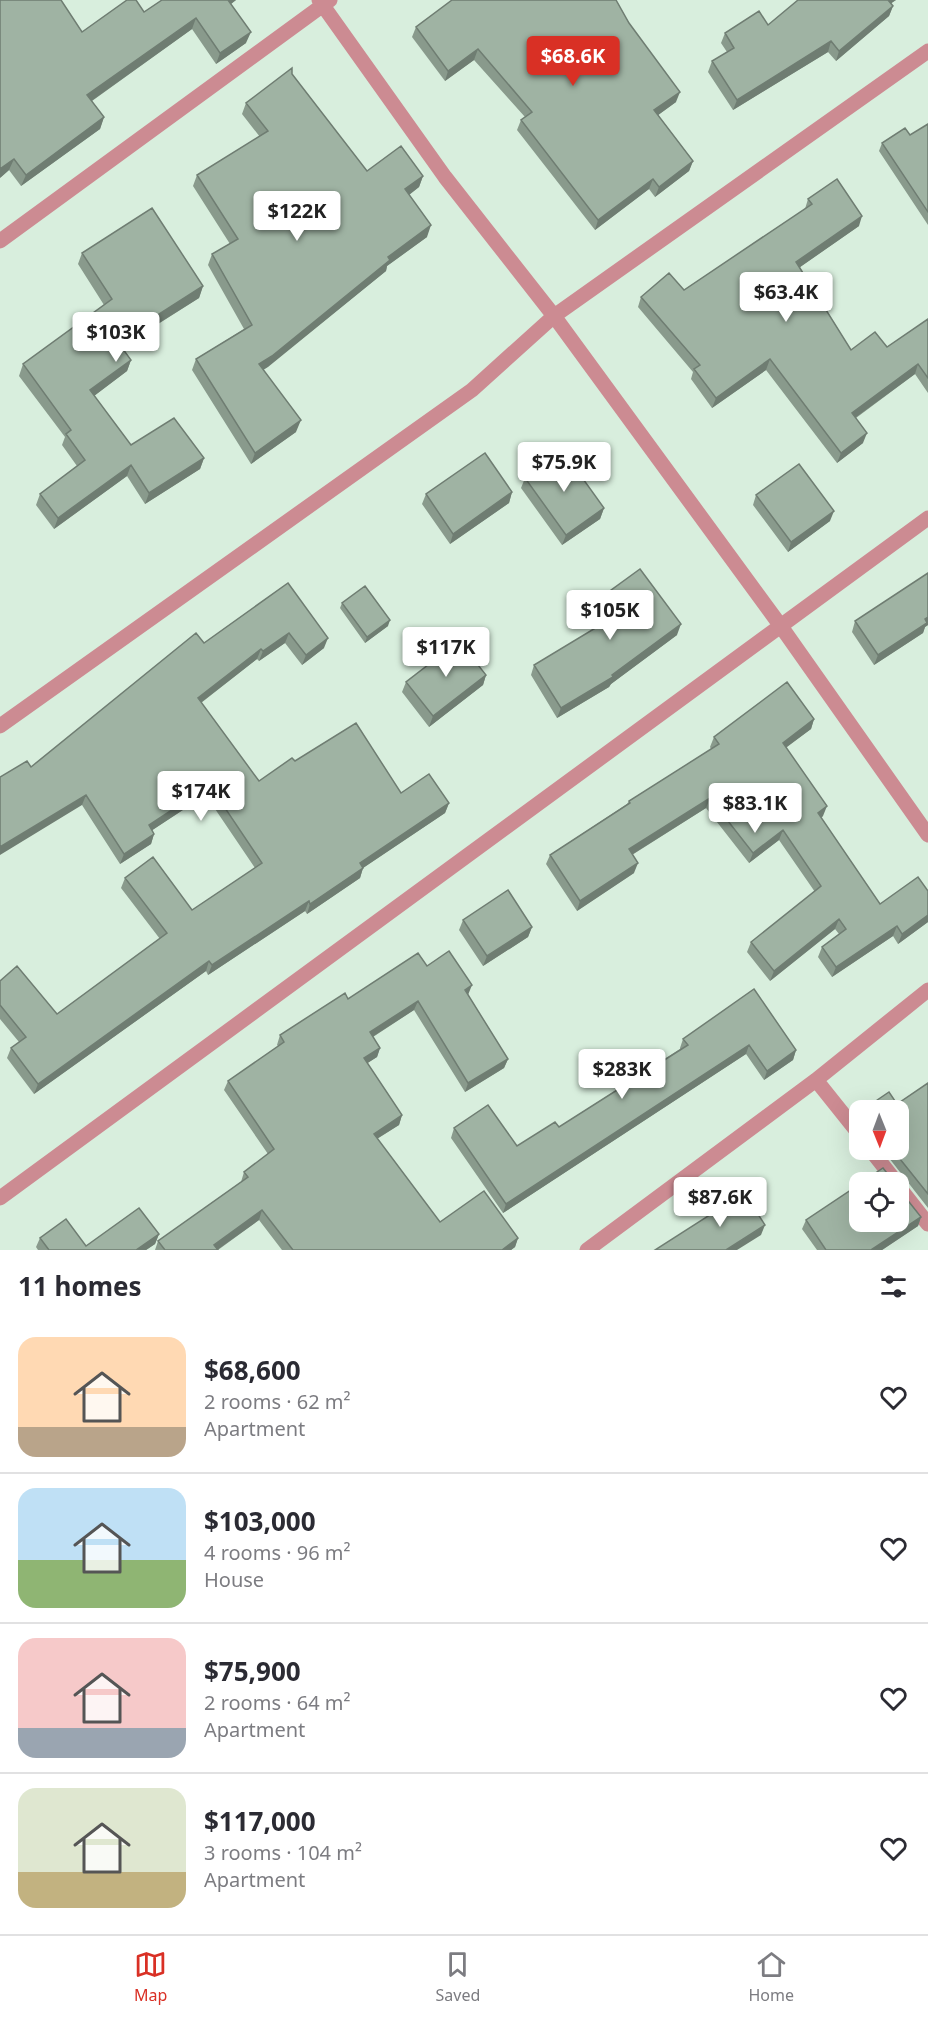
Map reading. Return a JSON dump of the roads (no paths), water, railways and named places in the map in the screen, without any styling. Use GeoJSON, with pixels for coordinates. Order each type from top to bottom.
{"type":"FeatureCollection","features":[{"type":"Feature","properties":{"kind":"street"},"geometry":{"type":"LineString","coordinates":[[0,241],[324,2],[445,177],[554,316],[780,625],[928,835]]}},
{"type":"Feature","properties":{"kind":"street"},"geometry":{"type":"LineString","coordinates":[[0,726],[472,390],[554,316],[928,51]]}},
{"type":"Feature","properties":{"kind":"street"},"geometry":{"type":"LineString","coordinates":[[0,1198],[928,518]]}},
{"type":"Feature","properties":{"kind":"street"},"geometry":{"type":"LineString","coordinates":[[587,1250],[816,1080],[928,990]]}},
{"type":"Feature","properties":{"kind":"street"},"geometry":{"type":"LineString","coordinates":[[816,1080],[849,1122]]}},
{"type":"Feature","properties":{"kind":"street"},"geometry":{"type":"LineString","coordinates":[[879,1160],[888,1172]]}},
{"type":"Feature","properties":{"kind":"street"},"geometry":{"type":"LineString","coordinates":[[909,1200],[928,1224]]}}]}
